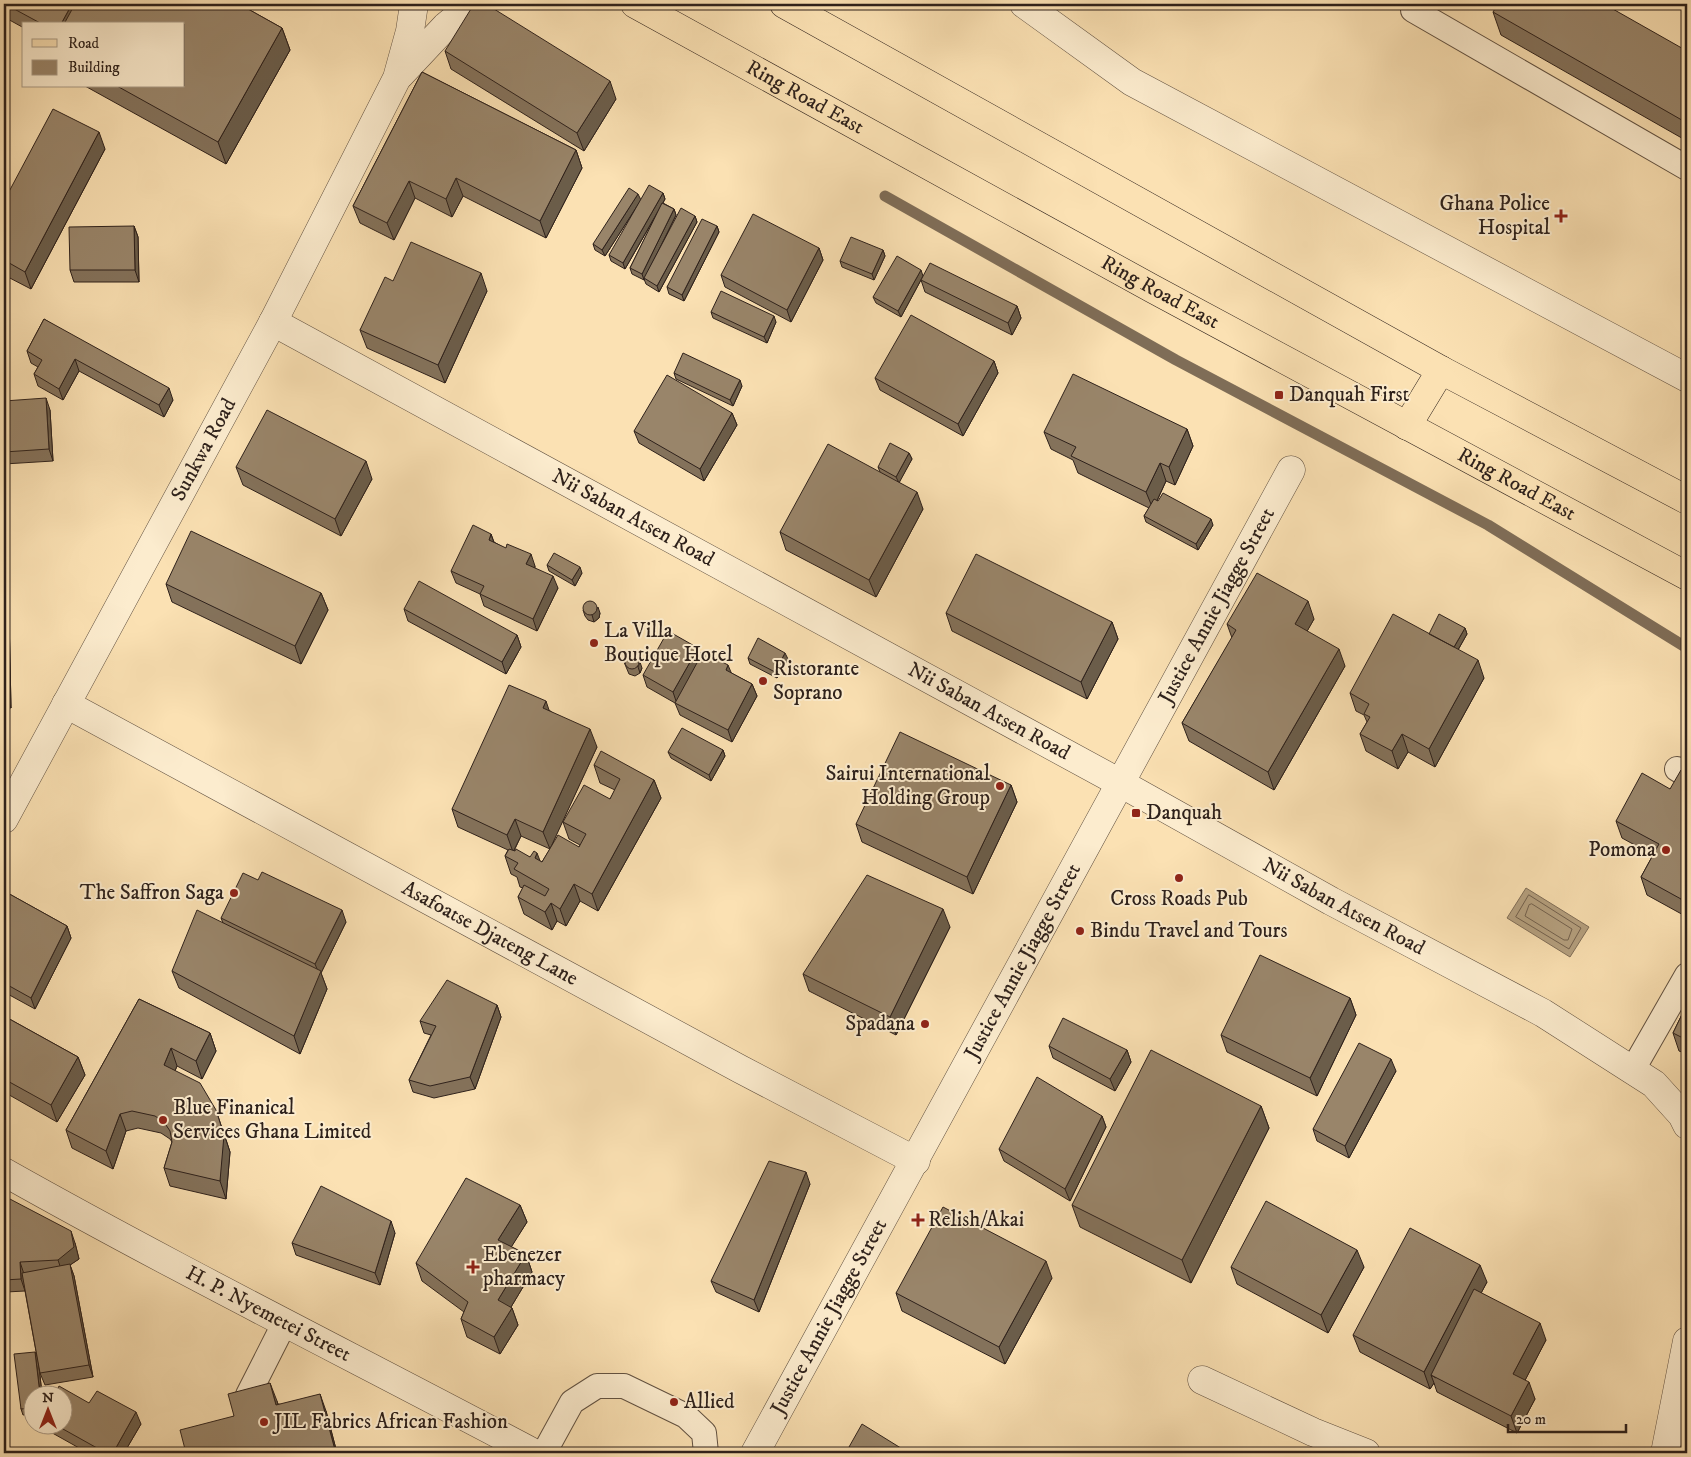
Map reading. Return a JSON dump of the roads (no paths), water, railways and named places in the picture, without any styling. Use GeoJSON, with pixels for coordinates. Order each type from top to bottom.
{"type":"FeatureCollection","features":[{"type":"Feature","properties":{"kind":"main road","name":"Ring Road East"},"geometry":{"type":"LineString","coordinates":[[636,4],[1145,284],[1687,576]]}},
{"type":"Feature","properties":{"kind":"main road"},"geometry":{"type":"LineString","coordinates":[[799,7],[1442,370],[1687,500]]}},
{"type":"Feature","properties":{"kind":"main road"},"geometry":{"type":"LineString","coordinates":[[1408,426],[1442,370]]}},
{"type":"Feature","properties":{"kind":"street","name":"Sunkwa Road"},"geometry":{"type":"LineString","coordinates":[[4,819],[273,322],[397,78],[410,31],[414,4]]}},
{"type":"Feature","properties":{"kind":"street","name":"Sunkwa Road"},"geometry":{"type":"LineString","coordinates":[[397,78],[446,26],[473,4]]}},
{"type":"Feature","properties":{"kind":"street"},"geometry":{"type":"LineString","coordinates":[[1033,6],[1132,82],[1687,378]]}},
{"type":"Feature","properties":{"kind":"street","name":"Nii Saban Atsen Road"},"geometry":{"type":"LineString","coordinates":[[273,322],[1122,784],[1331,901],[1543,1013],[1654,1084],[1682,1115],[1687,1125]]}},
{"type":"Feature","properties":{"kind":"street","name":"Justice Annie Jiagge Street"},"geometry":{"type":"LineString","coordinates":[[755,1453],[1122,784],[1291,470]]}},
{"type":"Feature","properties":{"kind":"street","name":"Asafoatse Djateng Lane"},"geometry":{"type":"LineString","coordinates":[[66,704],[740,1070],[916,1161]]}},
{"type":"Feature","properties":{"kind":"street","name":"H. P. Nyemetei Street"},"geometry":{"type":"LineString","coordinates":[[4,1172],[121,1238],[534,1453]]}},
{"type":"Feature","properties":{"kind":"street"},"geometry":{"type":"LineString","coordinates":[[1665,1453],[1687,1341]]}},
{"type":"Feature","properties":{"kind":"street"},"geometry":{"type":"LineString","coordinates":[[1202,1380],[1313,1432],[1366,1453]]}},
{"type":"Feature","properties":{"kind":"lane"},"geometry":{"type":"LineString","coordinates":[[1409,6],[1687,168]]}},
{"type":"Feature","properties":{"kind":"lane"},"geometry":{"type":"LineString","coordinates":[[1632,1071],[1687,975]]}},
{"type":"Feature","properties":{"kind":"lane"},"geometry":{"type":"LineString","coordinates":[[248,1395],[285,1322]]}},
{"type":"Feature","properties":{"kind":"lane"},"geometry":{"type":"LineString","coordinates":[[544,1453],[572,1402],[597,1386],[624,1386],[686,1416],[704,1433],[706,1453]]}},
{"type":"Feature","properties":{"kind":"water"},"geometry":{"type":"Polygon","coordinates":[[[1526,888],[1589,927],[1570,957],[1507,918],[1526,888]]]}},
{"type":"Feature","properties":{"kind":"waterway"},"geometry":{"type":"LineString","coordinates":[[885,196],[1176,360],[1488,525],[1687,648]]}},
{"type":"Feature","properties":{"kind":"place","name":"Ghana Police Hospital"},"geometry":{"type":"Point","coordinates":[1561,216]}},
{"type":"Feature","properties":{"kind":"place","name":"Danquah First"},"geometry":{"type":"Point","coordinates":[1279,395]}},
{"type":"Feature","properties":{"kind":"place","name":"La Villa Boutique Hotel"},"geometry":{"type":"Point","coordinates":[594,643]}},
{"type":"Feature","properties":{"kind":"place","name":"Ristorante Soprano"},"geometry":{"type":"Point","coordinates":[763,681]}},
{"type":"Feature","properties":{"kind":"place","name":"Sairui International Holding Group"},"geometry":{"type":"Point","coordinates":[1000,786]}},
{"type":"Feature","properties":{"kind":"place","name":"Danquah"},"geometry":{"type":"Point","coordinates":[1136,813]}},
{"type":"Feature","properties":{"kind":"place","name":"Pomona"},"geometry":{"type":"Point","coordinates":[1666,850]}},
{"type":"Feature","properties":{"kind":"place","name":"Cross Roads Pub"},"geometry":{"type":"Point","coordinates":[1179,878]}},
{"type":"Feature","properties":{"kind":"place","name":"The Saffron Saga"},"geometry":{"type":"Point","coordinates":[234,893]}},
{"type":"Feature","properties":{"kind":"place","name":"Bindu Travel and Tours"},"geometry":{"type":"Point","coordinates":[1080,931]}},
{"type":"Feature","properties":{"kind":"place","name":"Spadana"},"geometry":{"type":"Point","coordinates":[925,1024]}},
{"type":"Feature","properties":{"kind":"place","name":"Blue Finanical Services Ghana Limited"},"geometry":{"type":"Point","coordinates":[163,1120]}},
{"type":"Feature","properties":{"kind":"place","name":"Relish/Akai"},"geometry":{"type":"Point","coordinates":[918,1220]}},
{"type":"Feature","properties":{"kind":"place","name":"Ebenezer pharmacy"},"geometry":{"type":"Point","coordinates":[473,1267]}},
{"type":"Feature","properties":{"kind":"place","name":"Allied"},"geometry":{"type":"Point","coordinates":[674,1402]}},
{"type":"Feature","properties":{"kind":"place","name":"JIL Fabrics African Fashion"},"geometry":{"type":"Point","coordinates":[264,1422]}}]}
